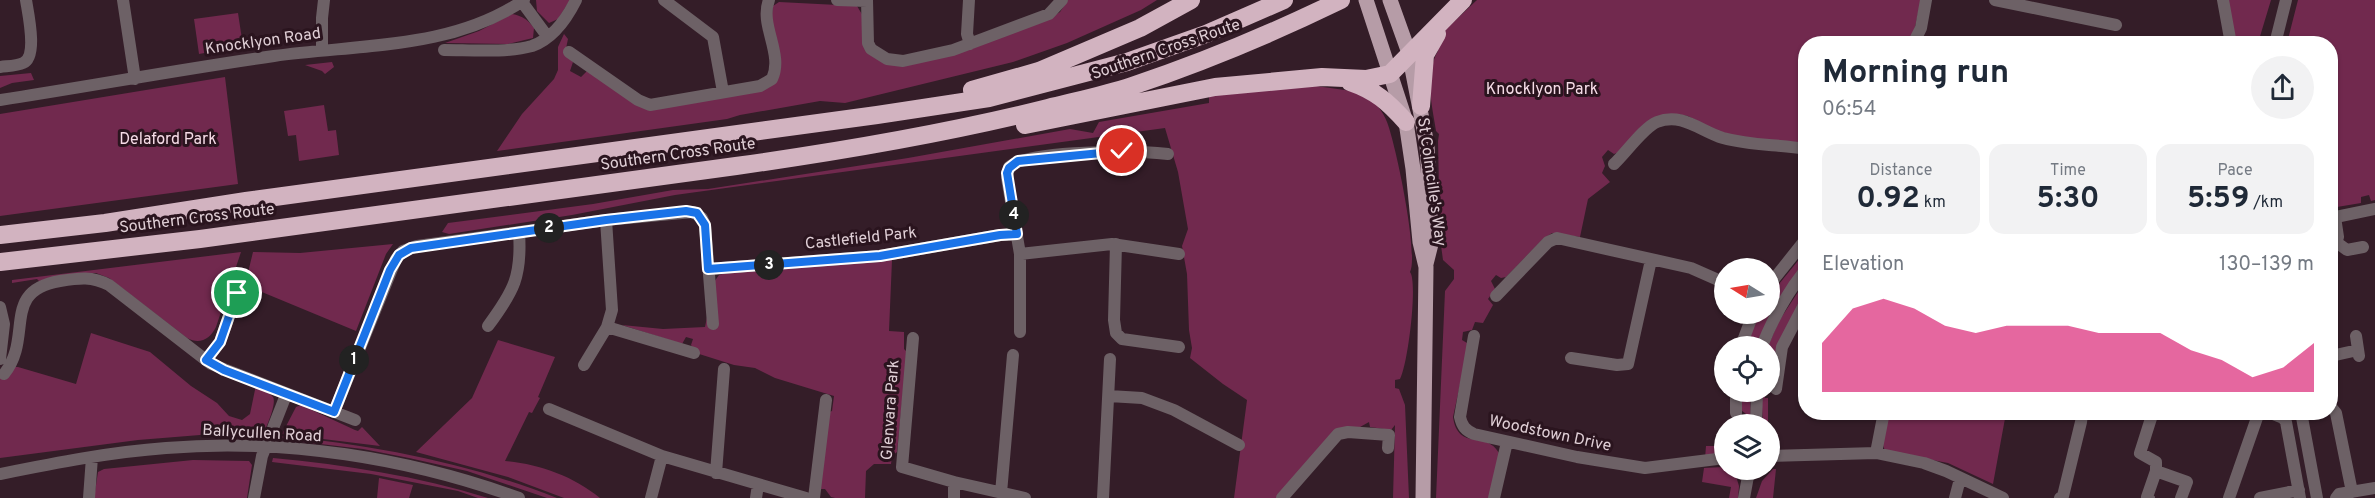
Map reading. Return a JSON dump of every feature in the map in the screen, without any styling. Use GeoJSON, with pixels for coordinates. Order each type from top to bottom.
{"type":"FeatureCollection","features":[{"type":"Feature","properties":{"kind":"highway"},"geometry":{"type":"LineString","coordinates":[[877,115],[1039,71],[1140,28],[1191,0]]}},
{"type":"Feature","properties":{"kind":"highway","name":"Southern Cross Route"},"geometry":{"type":"LineString","coordinates":[[0,235],[105,223],[246,201],[989,98],[1127,62],[1206,34],[1284,0]]}},
{"type":"Feature","properties":{"kind":"highway","name":"Southern Cross Route"},"geometry":{"type":"LineString","coordinates":[[0,262],[200,239],[713,170],[966,129],[1129,87],[1214,57],[1292,24],[1341,0]]}},
{"type":"Feature","properties":{"kind":"highway"},"geometry":{"type":"LineString","coordinates":[[966,129],[1000,130],[1215,87],[1322,77],[1366,79],[1390,74],[1409,53],[1446,20],[1463,0]]}},
{"type":"Feature","properties":{"kind":"highway"},"geometry":{"type":"LineString","coordinates":[[1420,106],[1425,55],[1446,20]]}},
{"type":"Feature","properties":{"kind":"highway"},"geometry":{"type":"LineString","coordinates":[[1341,79],[1371,89],[1390,104],[1406,122]]}},
{"type":"Feature","properties":{"kind":"main road","name":"St Colmcille's Way"},"geometry":{"type":"LineString","coordinates":[[1366,0],[1406,122],[1420,242],[1426,267]]}},
{"type":"Feature","properties":{"kind":"main road","name":"St Colmcille's Way"},"geometry":{"type":"LineString","coordinates":[[1391,4],[1409,53],[1427,145],[1432,234],[1426,267],[1423,498]]}},
{"type":"Feature","properties":{"kind":"street"},"geometry":{"type":"LineString","coordinates":[[0,67],[25,63],[30,58],[32,48],[26,0]]}},
{"type":"Feature","properties":{"kind":"street"},"geometry":{"type":"LineString","coordinates":[[123,0],[135,79]]}},
{"type":"Feature","properties":{"kind":"street"},"geometry":{"type":"LineString","coordinates":[[322,50],[324,0]]}},
{"type":"Feature","properties":{"kind":"street"},"geometry":{"type":"LineString","coordinates":[[444,50],[507,49],[532,45],[564,21],[576,0]]}},
{"type":"Feature","properties":{"kind":"street"},"geometry":{"type":"LineString","coordinates":[[664,0],[713,37],[723,92]]}},
{"type":"Feature","properties":{"kind":"street"},"geometry":{"type":"LineString","coordinates":[[837,0],[867,1],[868,43],[878,55],[887,59],[910,61],[970,44],[1049,14],[1058,7],[1062,0]]}},
{"type":"Feature","properties":{"kind":"street"},"geometry":{"type":"LineString","coordinates":[[969,0],[970,44]]}},
{"type":"Feature","properties":{"kind":"street"},"geometry":{"type":"LineString","coordinates":[[1916,36],[1926,0]]}},
{"type":"Feature","properties":{"kind":"street"},"geometry":{"type":"LineString","coordinates":[[1995,0],[2116,25]]}},
{"type":"Feature","properties":{"kind":"street"},"geometry":{"type":"LineString","coordinates":[[2223,0],[2230,36]]}},
{"type":"Feature","properties":{"kind":"street"},"geometry":{"type":"LineString","coordinates":[[2277,36],[2286,0]]}},
{"type":"Feature","properties":{"kind":"street"},"geometry":{"type":"LineString","coordinates":[[523,1],[547,36]]}},
{"type":"Feature","properties":{"kind":"street","name":"Knocklyon Road"},"geometry":{"type":"LineString","coordinates":[[0,100],[322,50],[435,38],[473,27],[523,1]]}},
{"type":"Feature","properties":{"kind":"street"},"geometry":{"type":"LineString","coordinates":[[569,52],[638,100],[650,105],[760,86],[772,79],[776,69],[768,3]]}},
{"type":"Feature","properties":{"kind":"street"},"geometry":{"type":"LineString","coordinates":[[1614,164],[1655,123],[1677,118],[1720,137],[1774,147],[1798,148]]}},
{"type":"Feature","properties":{"kind":"street"},"geometry":{"type":"LineString","coordinates":[[1020,332],[1020,254],[1007,178],[1009,168],[1022,160],[1111,151],[1168,154]]}},
{"type":"Feature","properties":{"kind":"street"},"geometry":{"type":"LineString","coordinates":[[2338,216],[2375,209]]}},
{"type":"Feature","properties":{"kind":"street"},"geometry":{"type":"LineString","coordinates":[[334,412],[390,270],[399,255],[417,246],[606,220],[686,211],[697,213],[705,225],[712,324]]}},
{"type":"Feature","properties":{"kind":"street"},"geometry":{"type":"LineString","coordinates":[[584,365],[607,327],[612,302],[606,220]]}},
{"type":"Feature","properties":{"kind":"street"},"geometry":{"type":"LineString","coordinates":[[488,326],[506,302],[517,276],[520,254],[519,232]]}},
{"type":"Feature","properties":{"kind":"street","name":"Castlefield Park"},"geometry":{"type":"LineString","coordinates":[[708,269],[880,256],[1017,234]]}},
{"type":"Feature","properties":{"kind":"street"},"geometry":{"type":"LineString","coordinates":[[1500,292],[1548,242],[1557,238],[1690,268],[1714,278]]}},
{"type":"Feature","properties":{"kind":"street"},"geometry":{"type":"LineString","coordinates":[[1020,254],[1116,244],[1179,254]]}},
{"type":"Feature","properties":{"kind":"street"},"geometry":{"type":"LineString","coordinates":[[1116,244],[1114,320],[1116,333],[1122,339],[1179,347]]}},
{"type":"Feature","properties":{"kind":"street"},"geometry":{"type":"LineString","coordinates":[[2338,246],[2347,249],[2363,247]]}},
{"type":"Feature","properties":{"kind":"street"},"geometry":{"type":"LineString","coordinates":[[1780,272],[1798,249]]}},
{"type":"Feature","properties":{"kind":"street"},"geometry":{"type":"LineString","coordinates":[[1571,358],[1617,365],[1628,364],[1651,260]]}},
{"type":"Feature","properties":{"kind":"street"},"geometry":{"type":"LineString","coordinates":[[4,374],[12,362],[19,315],[25,296],[40,285],[85,277],[97,279],[109,285],[206,360],[224,370],[355,420]]}},
{"type":"Feature","properties":{"kind":"street"},"geometry":{"type":"LineString","coordinates":[[1766,336],[1771,322],[1798,284]]}},
{"type":"Feature","properties":{"kind":"street"},"geometry":{"type":"LineString","coordinates":[[206,360],[220,342],[237,293]]}},
{"type":"Feature","properties":{"kind":"street"},"geometry":{"type":"LineString","coordinates":[[0,359],[4,336],[2,312],[19,315]]}},
{"type":"Feature","properties":{"kind":"street"},"geometry":{"type":"LineString","coordinates":[[1780,361],[1782,347],[1798,316]]}},
{"type":"Feature","properties":{"kind":"street"},"geometry":{"type":"LineString","coordinates":[[607,327],[694,353]]}},
{"type":"Feature","properties":{"kind":"street","name":"Woodstown Drive"},"geometry":{"type":"LineString","coordinates":[[1474,336],[1460,409],[1461,424],[1474,435],[1604,462],[1645,468],[1714,459]]}},
{"type":"Feature","properties":{"kind":"street"},"geometry":{"type":"LineString","coordinates":[[2338,355],[2359,353],[2356,336]]}},
{"type":"Feature","properties":{"kind":"street","name":"Glenvara Park"},"geometry":{"type":"LineString","coordinates":[[913,338],[902,467],[954,482],[1025,498]]}},
{"type":"Feature","properties":{"kind":"street"},"geometry":{"type":"LineString","coordinates":[[1001,493],[1013,356]]}},
{"type":"Feature","properties":{"kind":"street"},"geometry":{"type":"LineString","coordinates":[[1103,498],[1110,359]]}},
{"type":"Feature","properties":{"kind":"street"},"geometry":{"type":"LineString","coordinates":[[716,473],[724,369]]}},
{"type":"Feature","properties":{"kind":"street"},"geometry":{"type":"LineString","coordinates":[[254,498],[262,456],[286,395]]}},
{"type":"Feature","properties":{"kind":"street"},"geometry":{"type":"LineString","coordinates":[[1109,396],[1142,398],[1164,406],[1239,445]]}},
{"type":"Feature","properties":{"kind":"street"},"geometry":{"type":"LineString","coordinates":[[814,498],[826,400]]}},
{"type":"Feature","properties":{"kind":"street"},"geometry":{"type":"LineString","coordinates":[[1736,402],[1736,413]]}},
{"type":"Feature","properties":{"kind":"street"},"geometry":{"type":"LineString","coordinates":[[549,410],[662,456],[716,473],[757,492],[806,498]]}},
{"type":"Feature","properties":{"kind":"street"},"geometry":{"type":"LineString","coordinates":[[1876,453],[1882,420]]}},
{"type":"Feature","properties":{"kind":"street"},"geometry":{"type":"LineString","coordinates":[[2060,498],[2063,496],[2081,420]]}},
{"type":"Feature","properties":{"kind":"street"},"geometry":{"type":"LineString","coordinates":[[2147,498],[2156,471],[2156,462],[2140,453],[2150,420]]}},
{"type":"Feature","properties":{"kind":"street"},"geometry":{"type":"LineString","coordinates":[[2229,498],[2256,420]]}},
{"type":"Feature","properties":{"kind":"street"},"geometry":{"type":"LineString","coordinates":[[2260,495],[2299,494],[2284,420]]}},
{"type":"Feature","properties":{"kind":"street"},"geometry":{"type":"LineString","coordinates":[[2302,420],[2317,498]]}},
{"type":"Feature","properties":{"kind":"street"},"geometry":{"type":"LineString","coordinates":[[2337,420],[2352,492]]}},
{"type":"Feature","properties":{"kind":"street"},"geometry":{"type":"LineString","coordinates":[[1282,498],[1338,434],[1348,432],[1389,435],[1388,448]]}},
{"type":"Feature","properties":{"kind":"street"},"geometry":{"type":"LineString","coordinates":[[1494,498],[1508,442]]}},
{"type":"Feature","properties":{"kind":"street","name":"Ballycullen Road"},"geometry":{"type":"LineString","coordinates":[[0,474],[92,457],[168,447],[267,447],[355,457],[406,466],[445,475],[519,498]]}},
{"type":"Feature","properties":{"kind":"street"},"geometry":{"type":"LineString","coordinates":[[1780,456],[1876,453],[1924,463],[2002,498]]}},
{"type":"Feature","properties":{"kind":"street"},"geometry":{"type":"LineString","coordinates":[[651,498],[662,456]]}},
{"type":"Feature","properties":{"kind":"street"},"geometry":{"type":"LineString","coordinates":[[88,498],[92,457]]}},
{"type":"Feature","properties":{"kind":"street"},"geometry":{"type":"LineString","coordinates":[[2156,471],[2187,482],[2186,497]]}},
{"type":"Feature","properties":{"kind":"street"},"geometry":{"type":"LineString","coordinates":[[1955,498],[1960,479]]}},
{"type":"Feature","properties":{"kind":"street"},"geometry":{"type":"LineString","coordinates":[[1744,498],[1748,480]]}},
{"type":"Feature","properties":{"kind":"street"},"geometry":{"type":"LineString","coordinates":[[954,482],[954,498]]}},
{"type":"Feature","properties":{"kind":"street"},"geometry":{"type":"LineString","coordinates":[[2336,498],[2339,494],[2375,488]]}},
{"type":"Feature","properties":{"kind":"green space"},"geometry":{"type":"Polygon","coordinates":[[[536,0],[570,0],[558,19],[549,23],[537,11],[536,0]]]}},
{"type":"Feature","properties":{"kind":"green space"},"geometry":{"type":"Polygon","coordinates":[[[1068,0],[1157,0],[1141,10],[1067,43],[1013,62],[845,103],[820,101],[727,119],[497,151],[522,114],[554,79],[558,70],[558,47],[564,34],[568,39],[565,53],[573,62],[570,71],[581,77],[587,71],[640,104],[770,87],[772,14],[773,6],[779,2],[857,6],[863,16],[862,38],[891,65],[1052,17],[1060,12],[1068,0]]]}},
{"type":"Feature","properties":{"kind":"green space","name":"Knocklyon Park"},"geometry":{"type":"Polygon","coordinates":[[[1477,0],[1921,0],[1912,36],[1798,36],[1798,143],[1766,143],[1716,131],[1688,116],[1676,114],[1619,152],[1614,154],[1608,150],[1602,157],[1605,166],[1602,173],[1610,182],[1588,199],[1580,237],[1552,233],[1543,239],[1506,277],[1501,278],[1496,275],[1491,281],[1495,289],[1488,299],[1493,305],[1483,323],[1475,322],[1472,330],[1463,332],[1462,340],[1467,343],[1468,348],[1453,417],[1456,428],[1461,434],[1494,446],[1499,453],[1490,498],[1436,498],[1445,291],[1454,279],[1454,270],[1443,260],[1440,238],[1439,134],[1436,131],[1430,90],[1431,70],[1438,51],[1433,48],[1444,31],[1477,0]]]}},
{"type":"Feature","properties":{"kind":"green space"},"geometry":{"type":"Polygon","coordinates":[[[2227,0],[2271,0],[2260,36],[2234,36],[2227,0]]]}},
{"type":"Feature","properties":{"kind":"green space"},"geometry":{"type":"Polygon","coordinates":[[[2298,0],[2375,0],[2375,200],[2371,201],[2369,195],[2361,197],[2361,203],[2338,207],[2338,36],[2289,36],[2298,0]]]}},
{"type":"Feature","properties":{"kind":"green space"},"geometry":{"type":"Polygon","coordinates":[[[238,13],[243,46],[199,54],[194,19],[238,13]]]}},
{"type":"Feature","properties":{"kind":"green space"},"geometry":{"type":"Polygon","coordinates":[[[512,14],[522,17],[532,25],[533,38],[508,44],[445,43],[479,31],[512,14]]]}},
{"type":"Feature","properties":{"kind":"green space"},"geometry":{"type":"Polygon","coordinates":[[[332,62],[334,67],[325,74],[305,65],[332,62]]]}},
{"type":"Feature","properties":{"kind":"green space"},"geometry":{"type":"Polygon","coordinates":[[[31,73],[34,80],[12,83],[0,88],[0,76],[31,73]]]}},
{"type":"Feature","properties":{"kind":"green space","name":"Delaford Park"},"geometry":{"type":"Polygon","coordinates":[[[225,77],[238,184],[0,216],[0,114],[225,77]]]}},
{"type":"Feature","properties":{"kind":"green space"},"geometry":{"type":"Polygon","coordinates":[[[1316,86],[1366,93],[1385,118],[1396,153],[1409,223],[1412,262],[1410,272],[1413,291],[1411,324],[1403,371],[1400,379],[1395,380],[1395,388],[1399,389],[1405,405],[1409,498],[1393,498],[1395,425],[1391,430],[1370,427],[1369,422],[1360,427],[1346,428],[1278,498],[1234,498],[1247,400],[1190,358],[1192,348],[1187,274],[1182,246],[1188,229],[1178,172],[1165,128],[675,195],[572,215],[449,234],[442,232],[448,223],[593,204],[673,190],[708,189],[908,158],[1070,129],[1093,133],[1099,122],[1209,103],[1209,96],[1316,86]]]}},
{"type":"Feature","properties":{"kind":"green space"},"geometry":{"type":"Polygon","coordinates":[[[324,105],[328,131],[336,130],[339,155],[299,161],[296,135],[288,136],[284,111],[324,105]]]}},
{"type":"Feature","properties":{"kind":"green space"},"geometry":{"type":"Polygon","coordinates":[[[393,244],[386,254],[356,331],[245,285],[253,252],[300,253],[393,244]]]}},
{"type":"Feature","properties":{"kind":"green space"},"geometry":{"type":"Polygon","coordinates":[[[241,252],[216,327],[208,338],[200,341],[187,338],[109,278],[96,273],[12,283],[12,280],[241,252]]]}},
{"type":"Feature","properties":{"kind":"green space"},"geometry":{"type":"Polygon","coordinates":[[[892,260],[889,331],[904,332],[904,349],[907,352],[897,452],[892,456],[891,464],[874,464],[866,471],[865,498],[835,498],[831,497],[825,489],[820,489],[829,412],[832,411],[834,396],[775,378],[755,368],[734,365],[696,353],[691,345],[693,339],[686,337],[682,344],[622,325],[663,329],[705,327],[714,282],[719,275],[725,273],[892,260]]]}},
{"type":"Feature","properties":{"kind":"green space"},"geometry":{"type":"Polygon","coordinates":[[[1798,261],[1798,274],[1780,298],[1780,283],[1798,261]]]}},
{"type":"Feature","properties":{"kind":"green space"},"geometry":{"type":"Polygon","coordinates":[[[1798,292],[1798,311],[1780,349],[1780,336],[1772,336],[1798,292]]]}},
{"type":"Feature","properties":{"kind":"green space"},"geometry":{"type":"Polygon","coordinates":[[[1755,324],[1766,324],[1760,336],[1751,336],[1755,324]]]}},
{"type":"Feature","properties":{"kind":"green space"},"geometry":{"type":"Polygon","coordinates":[[[91,333],[150,352],[191,386],[217,403],[229,416],[242,420],[250,414],[256,385],[263,389],[273,397],[274,405],[262,436],[200,435],[138,440],[0,458],[0,374],[12,367],[18,367],[76,384],[91,333]]]}},
{"type":"Feature","properties":{"kind":"green space"},"geometry":{"type":"Polygon","coordinates":[[[498,340],[555,357],[538,397],[540,398],[532,413],[529,412],[505,461],[555,472],[579,483],[600,498],[564,498],[508,477],[416,452],[472,398],[498,340]]]}},
{"type":"Feature","properties":{"kind":"green space"},"geometry":{"type":"Polygon","coordinates":[[[1741,402],[1750,402],[1751,414],[1741,410],[1741,402]]]}},
{"type":"Feature","properties":{"kind":"green space"},"geometry":{"type":"Polygon","coordinates":[[[1762,402],[1768,402],[1768,414],[1762,414],[1762,402]]]}},
{"type":"Feature","properties":{"kind":"green space"},"geometry":{"type":"Polygon","coordinates":[[[301,405],[355,430],[358,431],[362,427],[380,446],[282,434],[296,407],[301,405]]]}},
{"type":"Feature","properties":{"kind":"green space"},"geometry":{"type":"Polygon","coordinates":[[[1888,420],[2005,420],[1993,484],[1948,463],[1885,451],[1883,445],[1888,420]]]}},
{"type":"Feature","properties":{"kind":"green space"},"geometry":{"type":"Polygon","coordinates":[[[280,436],[421,457],[490,475],[557,498],[547,498],[467,471],[409,458],[363,449],[286,440],[280,436]]]}},
{"type":"Feature","properties":{"kind":"green space"},"geometry":{"type":"Polygon","coordinates":[[[1706,446],[1714,446],[1714,457],[1705,459],[1706,446]]]}},
{"type":"Feature","properties":{"kind":"green space"},"geometry":{"type":"Polygon","coordinates":[[[273,458],[382,472],[435,483],[488,498],[478,498],[458,491],[371,474],[272,462],[273,458]]]}},
{"type":"Feature","properties":{"kind":"green space"},"geometry":{"type":"Polygon","coordinates":[[[193,460],[249,461],[252,465],[247,498],[94,498],[98,472],[104,469],[193,460]]]}},
{"type":"Feature","properties":{"kind":"green space"},"geometry":{"type":"Polygon","coordinates":[[[1714,467],[1714,480],[1737,480],[1738,498],[1729,498],[1731,487],[1702,482],[1704,468],[1714,467]]]}},
{"type":"Feature","properties":{"kind":"green space"},"geometry":{"type":"Polygon","coordinates":[[[379,478],[413,485],[409,498],[377,498],[379,478]]]}},
{"type":"Feature","properties":{"kind":"green space"},"geometry":{"type":"Polygon","coordinates":[[[1775,480],[1773,498],[1756,498],[1762,481],[1775,480]]]}},
{"type":"Feature","properties":{"kind":"route"},"geometry":{"type":"LineString","coordinates":[[237,293],[220,342],[206,360],[224,370],[334,412],[390,270],[402,251],[411,248],[686,211],[697,213],[704,222],[708,269],[892,254],[1017,234],[1007,173],[1009,168],[1018,161],[1122,151]]}}]}
